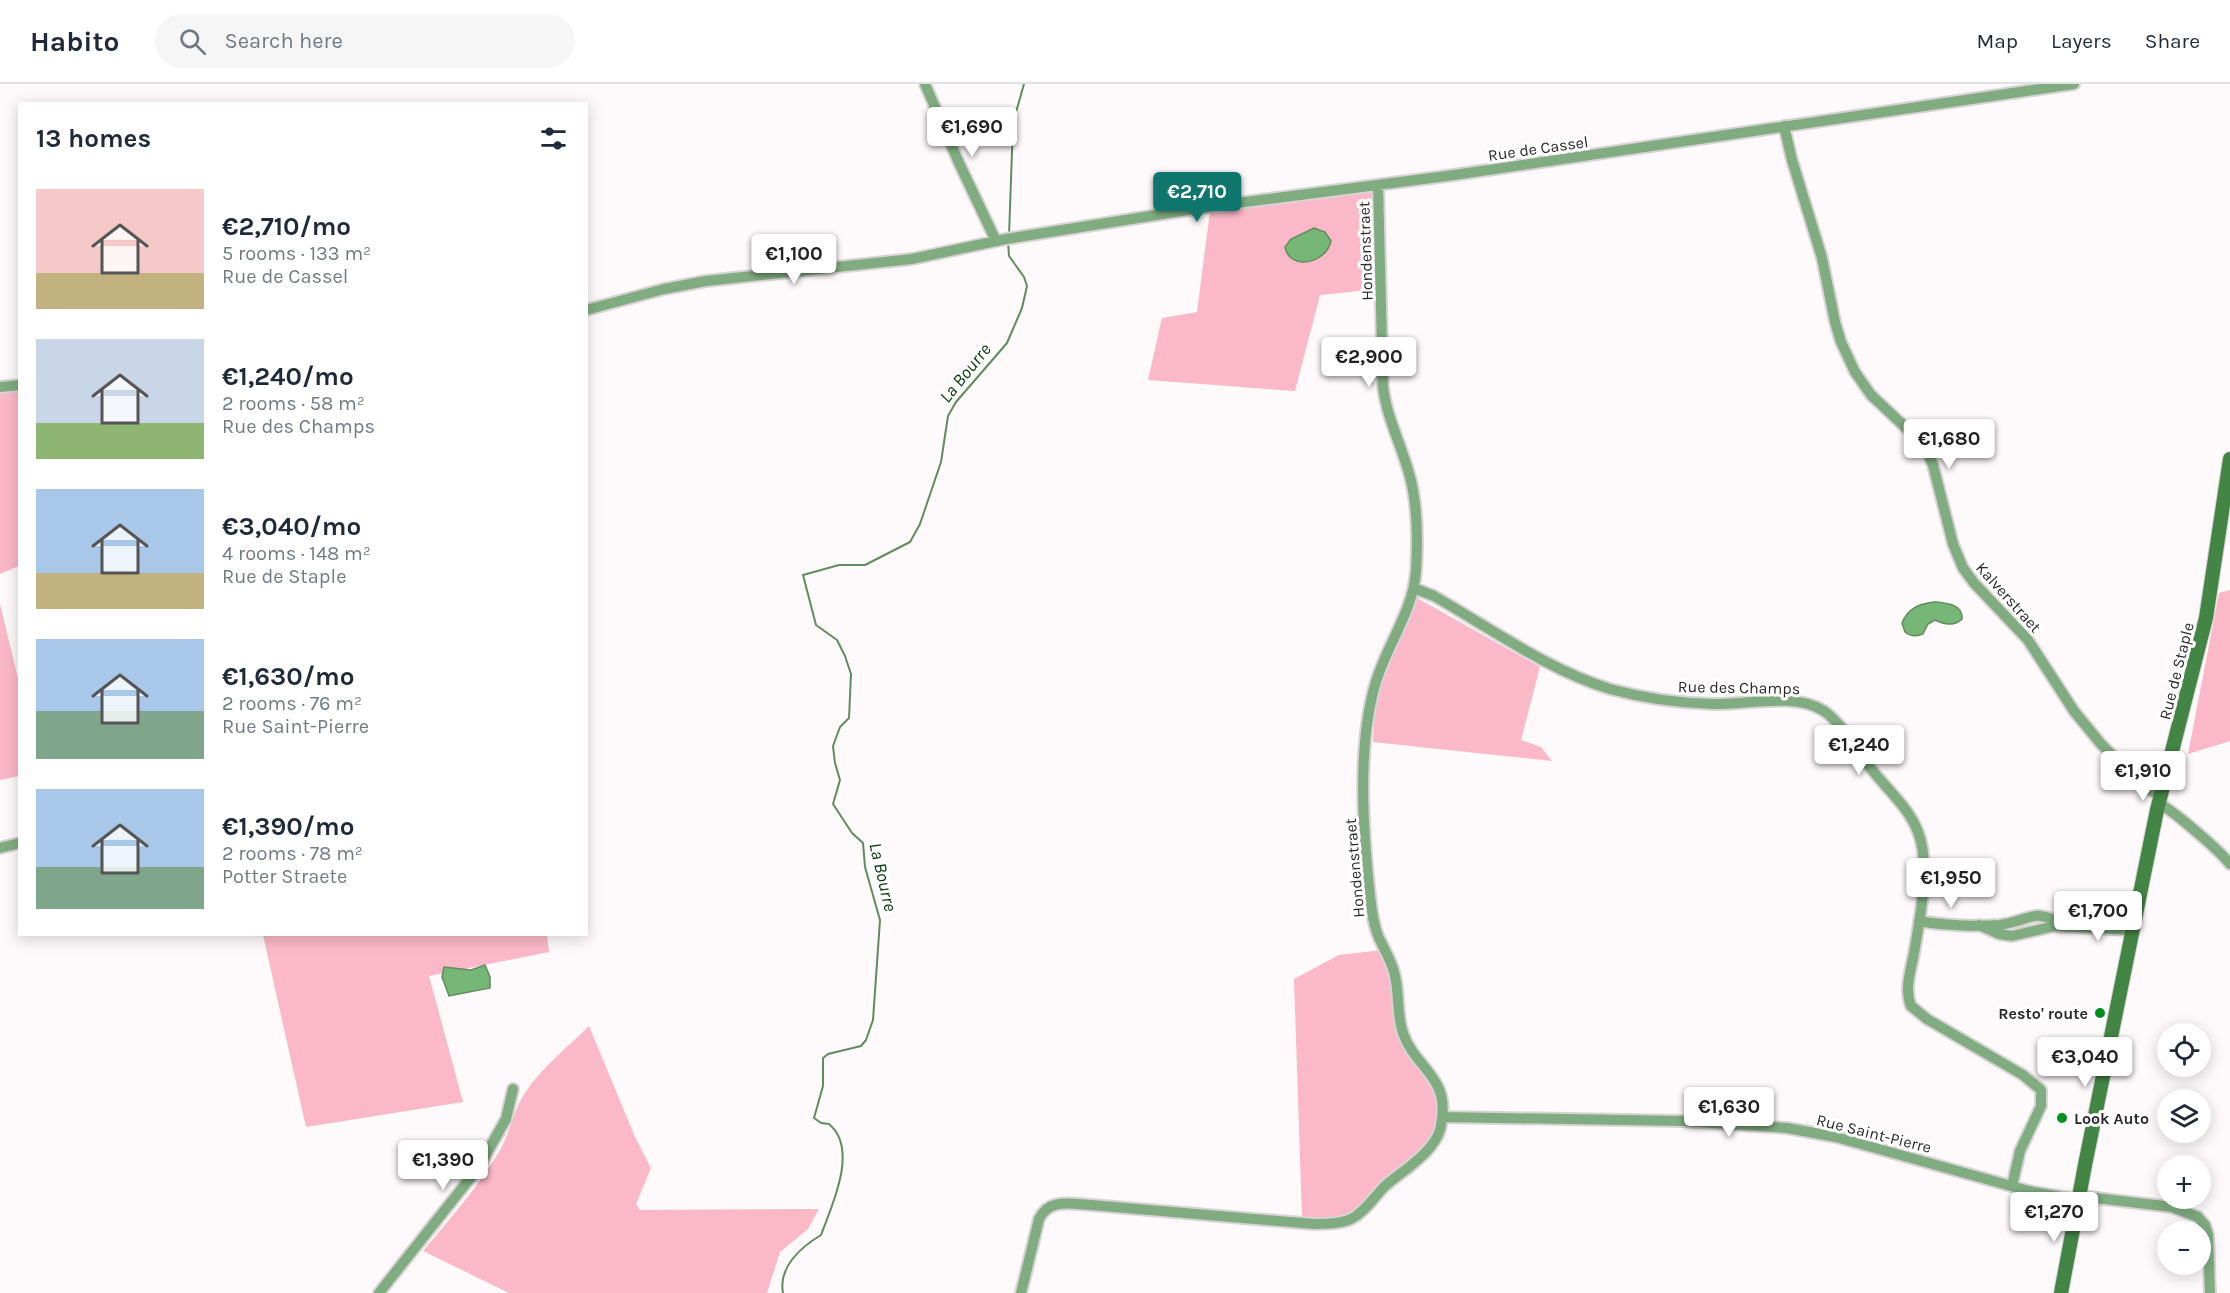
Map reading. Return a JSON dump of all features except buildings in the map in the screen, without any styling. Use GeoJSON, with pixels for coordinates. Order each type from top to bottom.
{"type":"FeatureCollection","features":[{"type":"Feature","properties":{"kind":"main road","name":"Rue de Staple"},"geometry":{"type":"LineString","coordinates":[[2061,1293],[2079,1194],[2095,1152],[2113,1067],[2120,994],[2132,930],[2160,800],[2203,633],[2230,459]]}},
{"type":"Feature","properties":{"kind":"street"},"geometry":{"type":"LineString","coordinates":[[925,84],[961,168],[1005,239]]}},
{"type":"Feature","properties":{"kind":"street","name":"Rue de Cassel"},"geometry":{"type":"LineString","coordinates":[[588,309],[664,289],[706,281],[891,262],[948,253],[1005,239],[1207,207],[2074,84]]}},
{"type":"Feature","properties":{"kind":"street","name":"Kalverstraet"},"geometry":{"type":"LineString","coordinates":[[1784,126],[1822,258],[1834,321],[1841,342],[1855,372],[1871,395],[1926,449],[1935,473],[1953,544],[1963,568],[1974,583],[2028,640],[2074,711],[2101,744],[2143,786],[2220,852],[2230,864]]}},
{"type":"Feature","properties":{"kind":"street","name":"Hondenstraet"},"geometry":{"type":"LineString","coordinates":[[1021,1293],[1039,1219],[1044,1210],[1052,1205],[1084,1204],[1307,1223],[1342,1222],[1359,1214],[1386,1185],[1429,1149],[1439,1133],[1442,1117],[1441,1097],[1435,1080],[1409,1045],[1401,1028],[1394,970],[1374,924],[1364,836],[1366,737],[1370,704],[1378,675],[1414,588],[1417,541],[1415,500],[1407,467],[1387,410],[1383,387],[1378,184]]}},
{"type":"Feature","properties":{"kind":"street"},"geometry":{"type":"LineString","coordinates":[[0,387],[18,385]]}},
{"type":"Feature","properties":{"kind":"street","name":"Rue des Champs"},"geometry":{"type":"LineString","coordinates":[[1414,588],[1434,596],[1560,669],[1609,688],[1650,699],[1695,703],[1798,701],[1824,711],[1842,728],[1917,828],[1923,860],[1919,921],[1908,987],[1911,1006],[1922,1016],[2024,1074],[2042,1090],[2042,1106],[2020,1152],[2012,1186]]}},
{"type":"Feature","properties":{"kind":"street"},"geometry":{"type":"LineString","coordinates":[[0,848],[18,844]]}},
{"type":"Feature","properties":{"kind":"street"},"geometry":{"type":"LineString","coordinates":[[1919,921],[1979,925],[2002,924],[2038,915],[2051,918],[2066,926]]}},
{"type":"Feature","properties":{"kind":"street"},"geometry":{"type":"LineString","coordinates":[[1979,925],[1999,934],[2012,936],[2045,927],[2132,930]]}},
{"type":"Feature","properties":{"kind":"street"},"geometry":{"type":"LineString","coordinates":[[378,1293],[466,1186],[486,1156],[506,1119],[513,1089]]}},
{"type":"Feature","properties":{"kind":"street","name":"Rue Saint-Pierre"},"geometry":{"type":"LineString","coordinates":[[1442,1117],[1673,1121],[1786,1128],[1847,1140],[2012,1186],[2172,1208],[2198,1217],[2205,1225],[2208,1235],[2210,1293]]}},
{"type":"Feature","properties":{"kind":"shaded area"},"geometry":{"type":"Polygon","coordinates":[[[1372,190],[1378,289],[1320,295],[1295,391],[1148,380],[1162,318],[1197,312],[1210,211],[1372,190]]]}},
{"type":"Feature","properties":{"kind":"shaded area"},"geometry":{"type":"Polygon","coordinates":[[[1314,228],[1325,232],[1331,241],[1328,249],[1308,262],[1300,262],[1288,255],[1285,247],[1291,239],[1314,228]]]}},
{"type":"Feature","properties":{"kind":"shaded area"},"geometry":{"type":"Polygon","coordinates":[[[18,390],[18,566],[0,574],[0,392],[18,390]]]}},
{"type":"Feature","properties":{"kind":"shaded area"},"geometry":{"type":"Polygon","coordinates":[[[2230,590],[2230,741],[2188,754],[2219,593],[2230,590]]]}},
{"type":"Feature","properties":{"kind":"shaded area"},"geometry":{"type":"Polygon","coordinates":[[[1417,598],[1540,667],[1521,740],[1541,747],[1552,761],[1373,742],[1375,711],[1382,682],[1417,598]]]}},
{"type":"Feature","properties":{"kind":"shaded area"},"geometry":{"type":"Polygon","coordinates":[[[1934,602],[1957,607],[1962,614],[1962,619],[1952,624],[1935,620],[1928,624],[1923,634],[1918,636],[1905,632],[1902,623],[1907,614],[1919,606],[1934,602]]]}},
{"type":"Feature","properties":{"kind":"shaded area"},"geometry":{"type":"Polygon","coordinates":[[[0,604],[18,679],[18,776],[0,780],[0,604]]]}},
{"type":"Feature","properties":{"kind":"shaded area"},"geometry":{"type":"Polygon","coordinates":[[[263,936],[547,936],[549,952],[429,976],[463,1102],[306,1127],[263,936]]]}},
{"type":"Feature","properties":{"kind":"shaded area"},"geometry":{"type":"Polygon","coordinates":[[[1382,950],[1393,988],[1397,1034],[1404,1048],[1432,1086],[1438,1110],[1436,1130],[1425,1149],[1352,1215],[1333,1219],[1302,1217],[1294,979],[1339,955],[1382,950]]]}},
{"type":"Feature","properties":{"kind":"shaded area"},"geometry":{"type":"Polygon","coordinates":[[[485,965],[490,977],[490,988],[449,996],[442,977],[444,967],[471,970],[485,965]]]}},
{"type":"Feature","properties":{"kind":"shaded area"},"geometry":{"type":"Polygon","coordinates":[[[589,1026],[635,1137],[651,1168],[636,1204],[640,1210],[819,1209],[808,1229],[780,1252],[767,1293],[509,1293],[423,1251],[491,1165],[503,1145],[514,1114],[531,1084],[589,1026]]]}},
{"type":"Feature","properties":{"kind":"waterway","name":"La Bourre"},"geometry":{"type":"LineString","coordinates":[[1009,236],[1013,123],[1024,84]]}},
{"type":"Feature","properties":{"kind":"waterway","name":"La Bourre"},"geometry":{"type":"LineString","coordinates":[[783,1293],[782,1284],[788,1266],[806,1245],[821,1235],[840,1178],[843,1162],[838,1135],[829,1124],[821,1123],[814,1118],[823,1086],[823,1058],[828,1054],[861,1046],[866,1040],[873,1020],[880,920],[865,867],[863,843],[852,833],[833,804],[840,780],[833,746],[840,727],[849,718],[851,674],[837,640],[816,625],[803,575],[839,565],[865,565],[910,542],[920,524],[941,462],[948,416],[956,402],[1007,343],[1022,308],[1027,286],[1024,277],[1009,256],[1008,241]]}},
{"type":"Feature","properties":{"kind":"place","name":"Resto' route"},"geometry":{"type":"Point","coordinates":[2100,1013]}},
{"type":"Feature","properties":{"kind":"place","name":"Look Auto"},"geometry":{"type":"Point","coordinates":[2062,1118]}}]}
